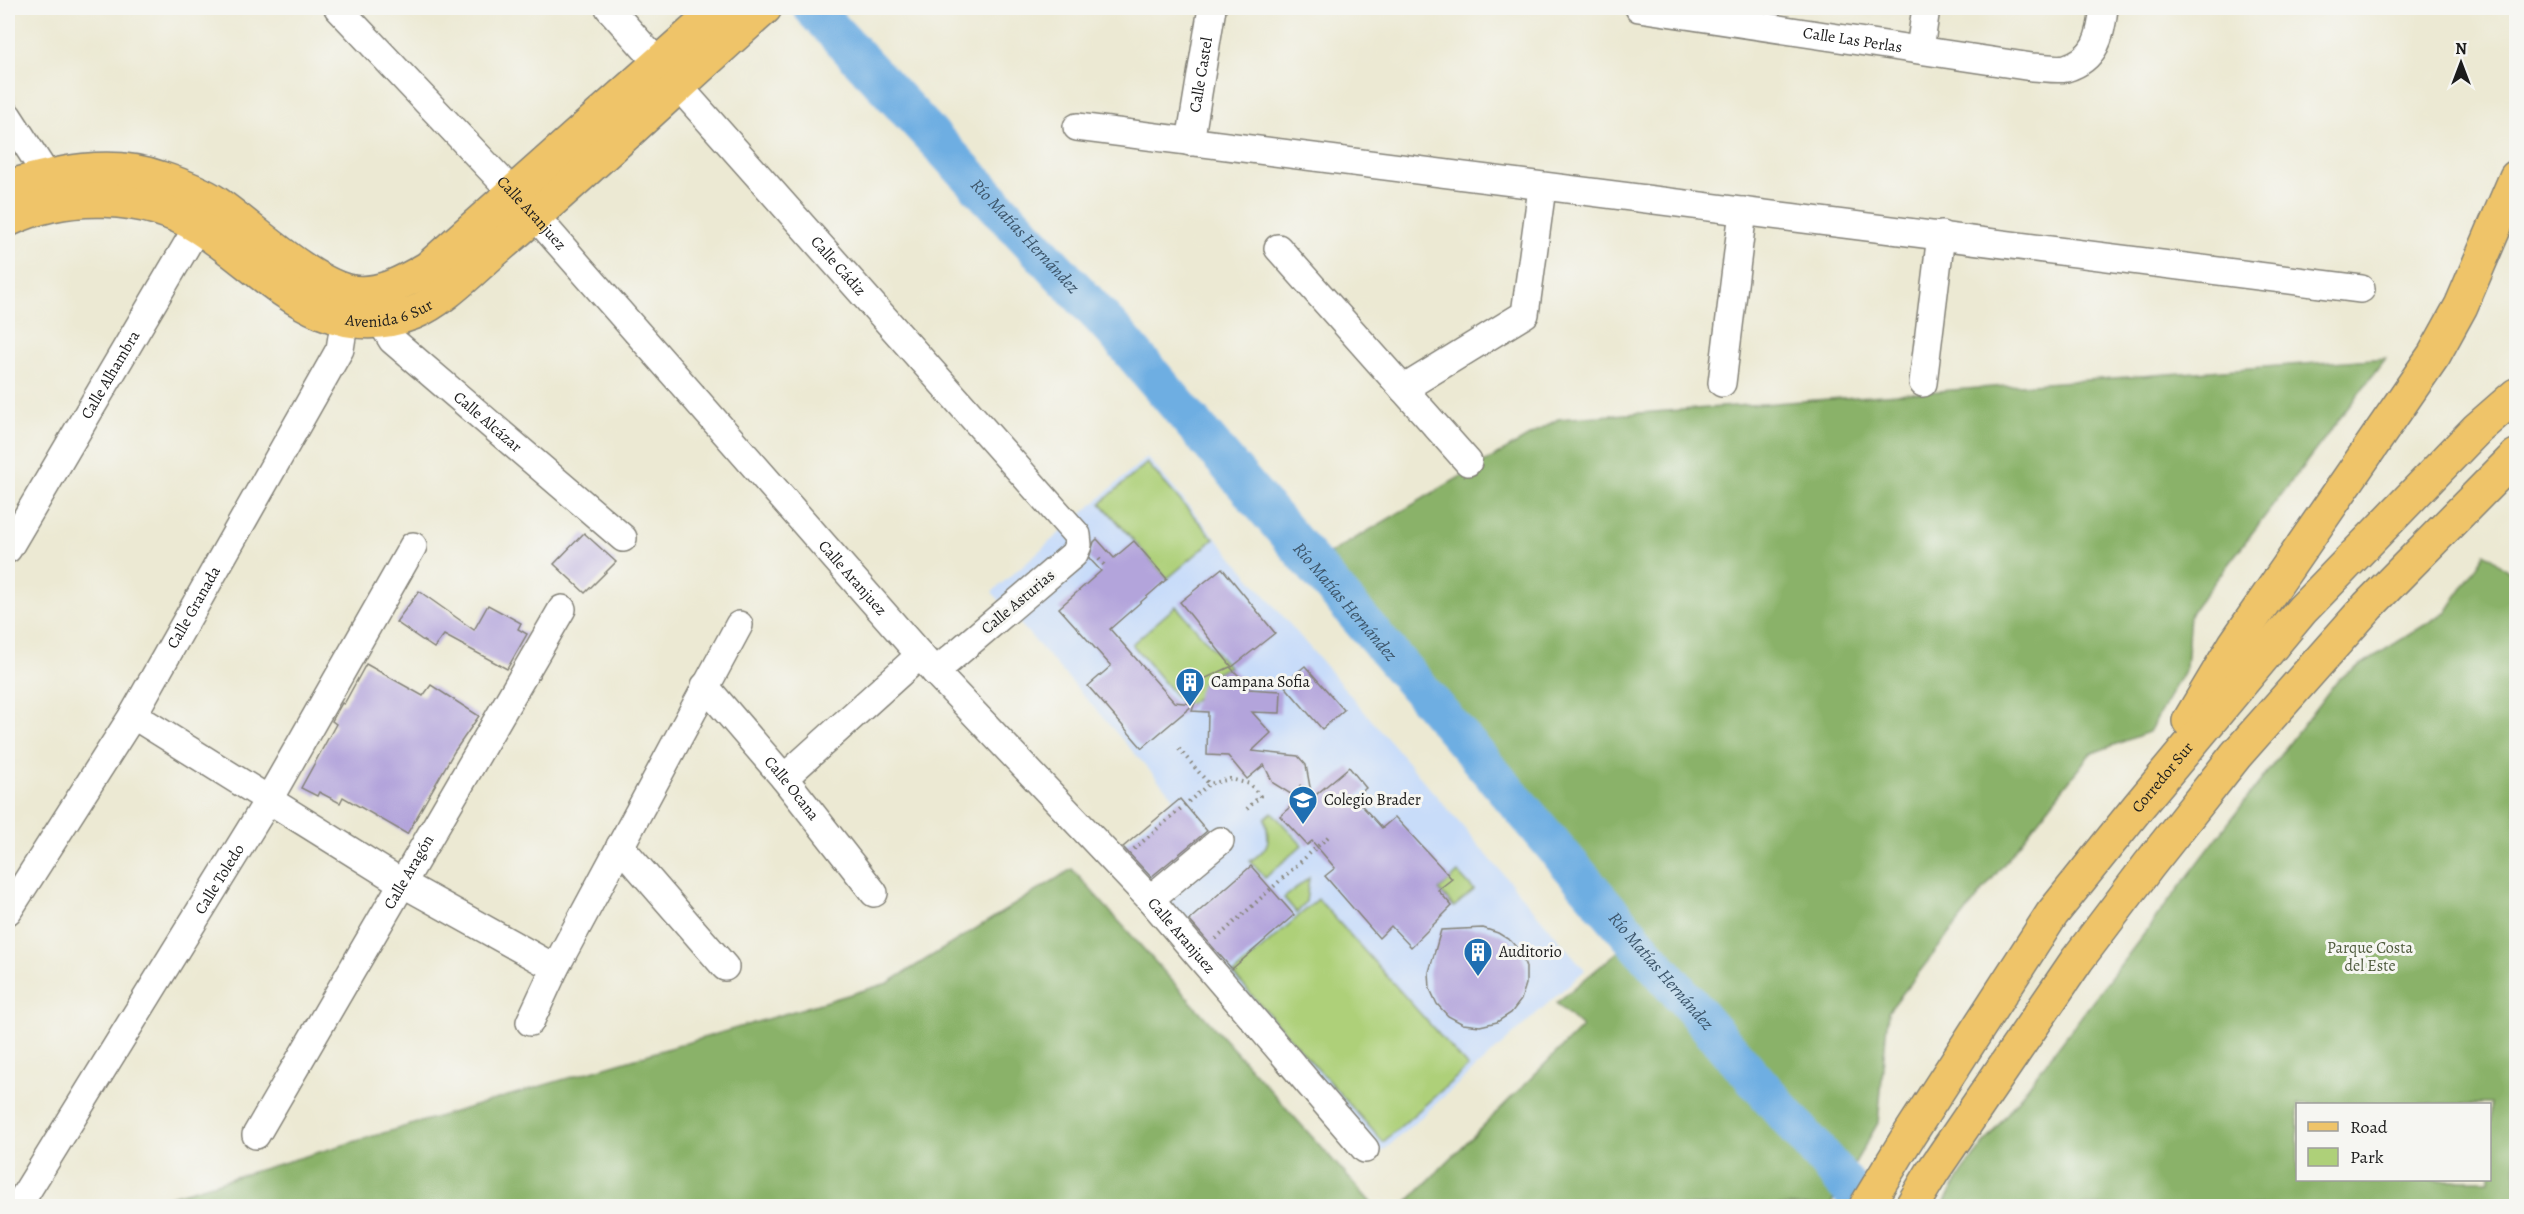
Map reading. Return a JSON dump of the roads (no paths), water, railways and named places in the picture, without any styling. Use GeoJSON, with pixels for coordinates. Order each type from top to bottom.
{"type":"FeatureCollection","features":[{"type":"Feature","properties":{"kind":"main road"},"geometry":{"type":"LineString","coordinates":[[701,45],[720,8]]}},
{"type":"Feature","properties":{"kind":"main road"},"geometry":{"type":"LineString","coordinates":[[701,45],[765,8]]}},
{"type":"Feature","properties":{"kind":"main road","name":"Avenida 6 Sur"},"geometry":{"type":"LineString","coordinates":[[8,187],[49,190],[205,214],[314,310],[364,306],[415,313],[442,295],[535,216],[669,74],[701,45]]}},
{"type":"Feature","properties":{"kind":"main road","name":"Avenida 6 Sur"},"geometry":{"type":"LineString","coordinates":[[364,306],[428,267],[512,193],[669,74]]}},
{"type":"Feature","properties":{"kind":"main road"},"geometry":{"type":"LineString","coordinates":[[2138,807],[2235,644],[2434,355],[2465,297],[2517,177]]}},
{"type":"Feature","properties":{"kind":"main road","name":"Avenida 6 Sur"},"geometry":{"type":"LineString","coordinates":[[8,220],[49,190]]}},
{"type":"Feature","properties":{"kind":"main road","name":"Corredor Sur"},"geometry":{"type":"LineString","coordinates":[[1866,1206],[2052,914],[2302,610],[2477,429],[2517,395]]}},
{"type":"Feature","properties":{"kind":"main road"},"geometry":{"type":"LineString","coordinates":[[1912,1206],[1933,1171],[2077,960],[2236,755],[2368,606],[2517,456]]}},
{"type":"Feature","properties":{"kind":"street","name":"Calle Aranjuez"},"geometry":{"type":"LineString","coordinates":[[338,8],[535,216],[928,663],[1118,856],[1150,899],[1365,1149]]}},
{"type":"Feature","properties":{"kind":"street","name":"Calle Cádiz"},"geometry":{"type":"LineString","coordinates":[[609,8],[1068,525]]}},
{"type":"Feature","properties":{"kind":"street","name":"Calle Castel"},"geometry":{"type":"LineString","coordinates":[[1190,142],[1212,8]]}},
{"type":"Feature","properties":{"kind":"street","name":"Calle Las Perlas"},"geometry":{"type":"LineString","coordinates":[[1639,8],[1748,16],[1920,49],[2032,67],[2064,69],[2088,57],[2101,33],[2104,8]]}},
{"type":"Feature","properties":{"kind":"street"},"geometry":{"type":"LineString","coordinates":[[1920,49],[1926,8]]}},
{"type":"Feature","properties":{"kind":"street"},"geometry":{"type":"LineString","coordinates":[[8,116],[49,190]]}},
{"type":"Feature","properties":{"kind":"street"},"geometry":{"type":"LineString","coordinates":[[1077,127],[1542,188],[1941,235],[2361,289]]}},
{"type":"Feature","properties":{"kind":"street"},"geometry":{"type":"LineString","coordinates":[[1403,389],[1525,315],[1542,188]]}},
{"type":"Feature","properties":{"kind":"street"},"geometry":{"type":"LineString","coordinates":[[1722,383],[1743,211]]}},
{"type":"Feature","properties":{"kind":"street","name":"Calle Alhambra"},"geometry":{"type":"LineString","coordinates":[[8,549],[205,214]]}},
{"type":"Feature","properties":{"kind":"street"},"geometry":{"type":"LineString","coordinates":[[1923,383],[1941,235]]}},
{"type":"Feature","properties":{"kind":"street"},"geometry":{"type":"LineString","coordinates":[[1278,248],[1468,462]]}},
{"type":"Feature","properties":{"kind":"street","name":"Calle Alcázar"},"geometry":{"type":"LineString","coordinates":[[364,306],[392,340],[624,538]]}},
{"type":"Feature","properties":{"kind":"street","name":"Calle Granada"},"geometry":{"type":"LineString","coordinates":[[8,911],[133,715],[364,306]]}},
{"type":"Feature","properties":{"kind":"street","name":"Calle Asturias"},"geometry":{"type":"LineString","coordinates":[[928,663],[1074,554],[1078,545],[1077,535],[1068,525]]}},
{"type":"Feature","properties":{"kind":"street","name":"Calle Toledo"},"geometry":{"type":"LineString","coordinates":[[18,1206],[269,799],[413,546]]}},
{"type":"Feature","properties":{"kind":"street","name":"Calle Aragón"},"geometry":{"type":"LineString","coordinates":[[256,1135],[562,609]]}},
{"type":"Feature","properties":{"kind":"street"},"geometry":{"type":"LineString","coordinates":[[530,1022],[555,968],[739,625]]}},
{"type":"Feature","properties":{"kind":"street"},"geometry":{"type":"LineString","coordinates":[[784,778],[928,663]]}},
{"type":"Feature","properties":{"kind":"street","name":"Calle Ocana"},"geometry":{"type":"LineString","coordinates":[[705,686],[784,778],[874,893]]}},
{"type":"Feature","properties":{"kind":"street"},"geometry":{"type":"LineString","coordinates":[[133,715],[402,883],[555,968]]}},
{"type":"Feature","properties":{"kind":"street"},"geometry":{"type":"LineString","coordinates":[[1150,899],[1220,841]]}},
{"type":"Feature","properties":{"kind":"street"},"geometry":{"type":"LineString","coordinates":[[620,846],[725,967]]}},
{"type":"Feature","properties":{"kind":"waterway","name":"Río Matías Hernández"},"geometry":{"type":"LineString","coordinates":[[812,8],[1115,332],[1629,934],[1865,1206]]}},
{"type":"Feature","properties":{"kind":"place","name":"Campana Sofia"},"geometry":{"type":"Point","coordinates":[1190,708]}},
{"type":"Feature","properties":{"kind":"place","name":"Colegio Brader"},"geometry":{"type":"Point","coordinates":[1303,826]}},
{"type":"Feature","properties":{"kind":"place","name":"Auditorio"},"geometry":{"type":"Point","coordinates":[1478,978]}},
{"type":"Feature","properties":{"kind":"park label","name":"Parque Costa del Este"},"geometry":{"type":"Point","coordinates":[2370,957]}}]}
